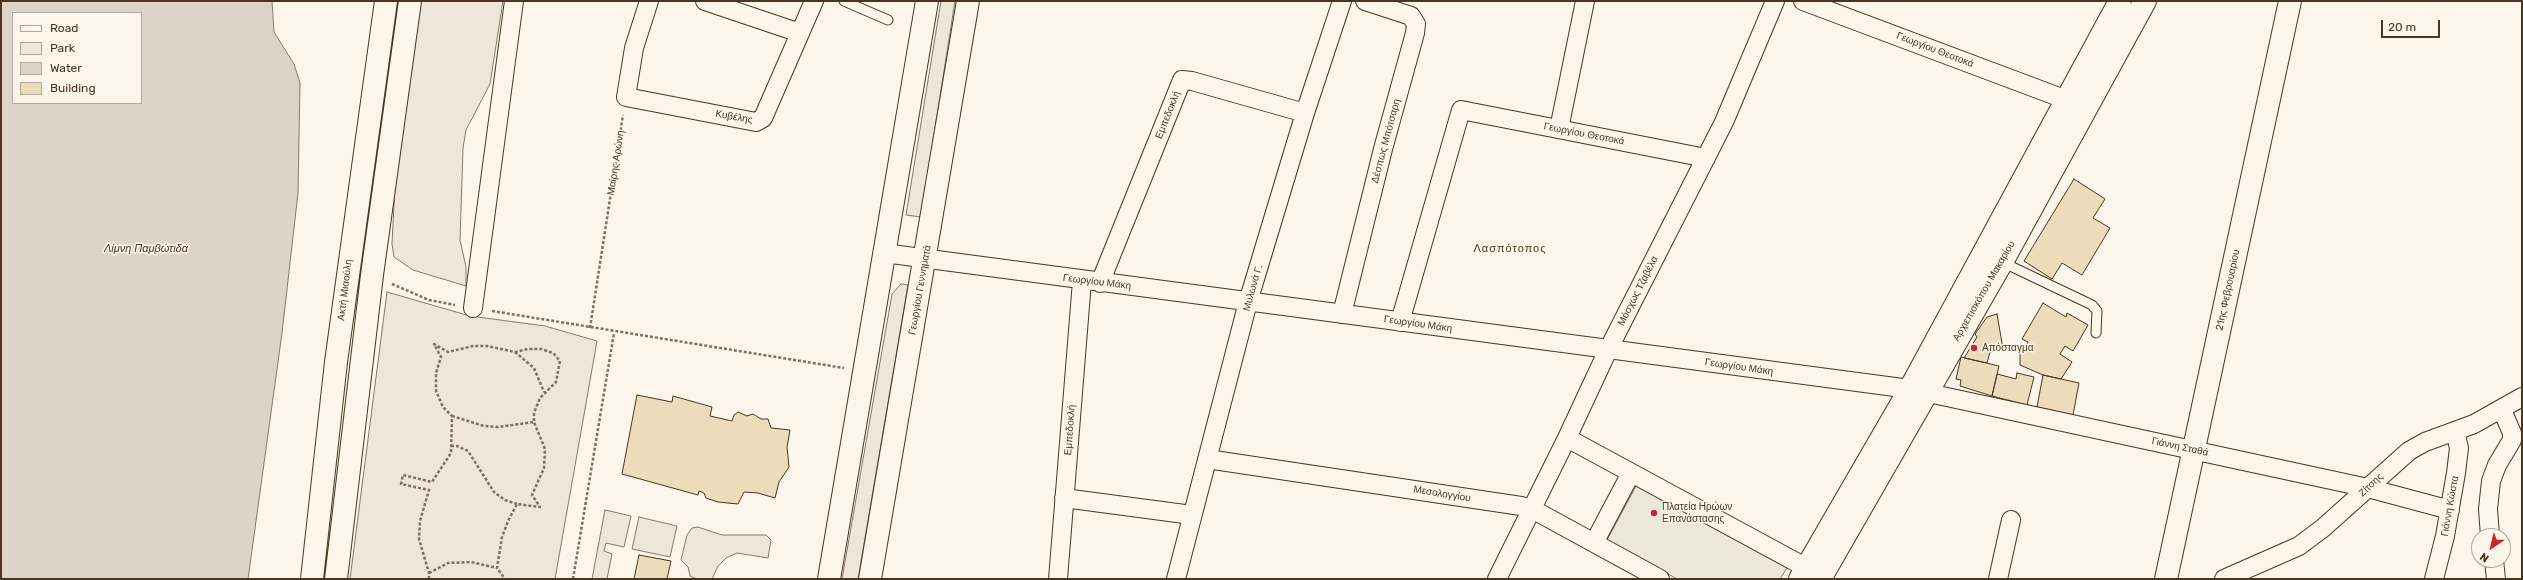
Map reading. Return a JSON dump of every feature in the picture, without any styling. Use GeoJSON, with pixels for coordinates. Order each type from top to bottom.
{"type":"FeatureCollection","features":[{"type":"Feature","properties":{"kind":"street","name":"Ακτή Μιαούλη"},"geometry":{"type":"LineString","coordinates":[[312,579],[336,362],[386,1]]}},
{"type":"Feature","properties":{"kind":"street"},"geometry":{"type":"LineString","coordinates":[[336,579],[372,275],[410,1]]}},
{"type":"Feature","properties":{"kind":"street"},"geometry":{"type":"LineString","coordinates":[[473,308],[514,1]]}},
{"type":"Feature","properties":{"kind":"street"},"geometry":{"type":"LineString","coordinates":[[626,97],[634,48],[650,1]]}},
{"type":"Feature","properties":{"kind":"street"},"geometry":{"type":"LineString","coordinates":[[705,1],[800,33]]}},
{"type":"Feature","properties":{"kind":"street","name":"Κυβέλης"},"geometry":{"type":"LineString","coordinates":[[626,97],[760,121],[763,118],[814,1]]}},
{"type":"Feature","properties":{"kind":"street"},"geometry":{"type":"LineString","coordinates":[[829,579],[927,1]]}},
{"type":"Feature","properties":{"kind":"street","name":"Γεωργίου Γεννηματά"},"geometry":{"type":"LineString","coordinates":[[870,579],[926,260],[968,1]]}},
{"type":"Feature","properties":{"kind":"street","name":"Μυλωνά Γ."},"geometry":{"type":"LineString","coordinates":[[1176,579],[1248,302],[1305,113],[1342,1]]}},
{"type":"Feature","properties":{"kind":"street","name":"Δέσπως Μπότσαρη"},"geometry":{"type":"LineString","coordinates":[[1342,314],[1383,149],[1415,33],[1416,24],[1412,16],[1365,1]]}},
{"type":"Feature","properties":{"kind":"street"},"geometry":{"type":"LineString","coordinates":[[1559,129],[1585,1]]}},
{"type":"Feature","properties":{"kind":"street","name":"Μόσχως Τζαβέλα"},"geometry":{"type":"LineString","coordinates":[[1497,579],[1567,438],[1608,350],[1734,101],[1775,1]]}},
{"type":"Feature","properties":{"kind":"street","name":"Γεωργίου Θεοτοκά"},"geometry":{"type":"LineString","coordinates":[[1803,1],[2067,100]]}},
{"type":"Feature","properties":{"kind":"street"},"geometry":{"type":"LineString","coordinates":[[1567,438],[1809,575],[1918,391],[2067,100],[2120,1]]}},
{"type":"Feature","properties":{"kind":"street","name":"Αρχιεπισκόπου Μακαρίου"},"geometry":{"type":"LineString","coordinates":[[1918,391],[2002,262],[2145,1]]}},
{"type":"Feature","properties":{"kind":"street","name":"21ης Φεβρουαρίου"},"geometry":{"type":"LineString","coordinates":[[2166,579],[2290,1]]}},
{"type":"Feature","properties":{"kind":"street","name":"Εμπεδοκλή"},"geometry":{"type":"LineString","coordinates":[[1100,283],[1182,80],[1192,80],[1305,113]]}},
{"type":"Feature","properties":{"kind":"street","name":"Γεωργίου Θεοτοκά"},"geometry":{"type":"LineString","coordinates":[[1400,322],[1462,110],[1706,158]]}},
{"type":"Feature","properties":{"kind":"street","name":"Γεωργίου Μάκη"},"geometry":{"type":"LineString","coordinates":[[884,254],[1918,391]]}},
{"type":"Feature","properties":{"kind":"street","name":"Εμπεδοκλή"},"geometry":{"type":"LineString","coordinates":[[1058,579],[1082,281]]}},
{"type":"Feature","properties":{"kind":"street","name":"Γιάννη Σταθά"},"geometry":{"type":"LineString","coordinates":[[1918,391],[2368,488],[2450,510]]}},
{"type":"Feature","properties":{"kind":"street","name":"Ζίτσης"},"geometry":{"type":"LineString","coordinates":[[2224,579],[2299,546],[2323,528],[2409,451],[2456,432],[2502,410],[2522,397]]}},
{"type":"Feature","properties":{"kind":"street"},"geometry":{"type":"LineString","coordinates":[[2489,528],[2488,509],[2491,481],[2497,466],[2512,440],[2512,433],[2502,410]]}},
{"type":"Feature","properties":{"kind":"street","name":"Γιάννη Κώστα"},"geometry":{"type":"LineString","coordinates":[[2434,579],[2450,510],[2459,448],[2456,432]]}},
{"type":"Feature","properties":{"kind":"street","name":"Μεσολογγίου"},"geometry":{"type":"LineString","coordinates":[[1207,458],[1532,509],[1660,579]]}},
{"type":"Feature","properties":{"kind":"street"},"geometry":{"type":"LineString","coordinates":[[1594,543],[1631,473]]}},
{"type":"Feature","properties":{"kind":"street"},"geometry":{"type":"LineString","coordinates":[[1064,498],[1192,515]]}},
{"type":"Feature","properties":{"kind":"street"},"geometry":{"type":"LineString","coordinates":[[1998,579],[2011,520]]}},
{"type":"Feature","properties":{"kind":"street"},"geometry":{"type":"LineString","coordinates":[[2495,568],[2496,579]]}},
{"type":"Feature","properties":{"kind":"lane"},"geometry":{"type":"LineString","coordinates":[[844,1],[888,20]]}},
{"type":"Feature","properties":{"kind":"lane"},"geometry":{"type":"LineString","coordinates":[[2002,262],[2092,305],[2097,311],[2096,333]]}},
{"type":"Feature","properties":{"kind":"path","name":"Μαίρης Αρώνη"},"geometry":{"type":"LineString","coordinates":[[590,328],[626,97]]}},
{"type":"Feature","properties":{"kind":"path"},"geometry":{"type":"LineString","coordinates":[[372,275],[428,300],[614,333],[864,372]]}},
{"type":"Feature","properties":{"kind":"path"},"geometry":{"type":"LineString","coordinates":[[573,579],[614,333]]}},
{"type":"Feature","properties":{"kind":"path"},"geometry":{"type":"LineString","coordinates":[[451,446],[457,446],[468,451],[494,492],[505,500],[517,504],[540,507],[532,496],[544,468],[545,449],[534,422],[535,408],[544,392],[556,382],[560,361],[553,353],[541,349],[528,349],[515,352],[487,346],[461,348],[448,352],[434,344],[442,357],[436,373],[436,391],[443,407],[452,416],[473,423],[498,427],[534,422]]}},
{"type":"Feature","properties":{"kind":"path"},"geometry":{"type":"LineString","coordinates":[[515,352],[534,368],[544,392]]}},
{"type":"Feature","properties":{"kind":"path"},"geometry":{"type":"LineString","coordinates":[[429,579],[429,573],[418,539],[420,521],[429,490],[401,484],[403,475],[432,482],[451,453],[452,416]]}},
{"type":"Feature","properties":{"kind":"path"},"geometry":{"type":"LineString","coordinates":[[497,568],[502,537],[517,504]]}},
{"type":"Feature","properties":{"kind":"path"},"geometry":{"type":"LineString","coordinates":[[429,573],[448,564],[471,562],[497,568],[505,579]]}},
{"type":"Feature","properties":{"kind":"green space"},"geometry":{"type":"Polygon","coordinates":[[[420,1],[503,1],[490,84],[466,130],[463,148],[460,240],[466,267],[466,286],[413,270],[394,257],[392,244],[395,185],[420,1]]]}},
{"type":"Feature","properties":{"kind":"green space"},"geometry":{"type":"Polygon","coordinates":[[[941,1],[955,1],[921,217],[906,215],[941,1]]]}},
{"type":"Feature","properties":{"kind":"green space"},"geometry":{"type":"Polygon","coordinates":[[[901,284],[908,285],[858,579],[842,579],[892,294],[901,284]]]}},
{"type":"Feature","properties":{"kind":"green space"},"geometry":{"type":"Polygon","coordinates":[[[387,292],[470,316],[545,326],[597,341],[555,579],[350,579],[387,292]]]}},
{"type":"Feature","properties":{"kind":"green space"},"geometry":{"type":"Polygon","coordinates":[[[605,510],[631,516],[624,547],[606,543],[604,551],[612,554],[607,579],[592,579],[605,510]]]}},
{"type":"Feature","properties":{"kind":"green space"},"geometry":{"type":"Polygon","coordinates":[[[639,517],[677,526],[670,557],[632,549],[639,517]]]}},
{"type":"Feature","properties":{"kind":"green space"},"geometry":{"type":"Polygon","coordinates":[[[698,527],[722,535],[766,535],[771,540],[768,558],[737,553],[726,558],[718,566],[712,579],[697,579],[690,576],[688,567],[681,560],[687,535],[692,528],[698,527]]]}},
{"type":"Feature","properties":{"kind":"shaded area","name":"Πλατεία Ηρώων Επανάστασης"},"geometry":{"type":"Polygon","coordinates":[[[1636,486],[1787,568],[1780,579],[1677,579],[1607,540],[1636,486]]]}},
{"type":"Feature","properties":{"kind":"water","name":"Λίμνη Παμβώτιδα"},"geometry":{"type":"Polygon","coordinates":[[[1,1],[272,1],[274,32],[294,64],[300,83],[298,193],[282,333],[248,579],[1,579],[1,1]]]}},
{"type":"Feature","properties":{"kind":"building"},"geometry":{"type":"Polygon","coordinates":[[[2074,179],[2105,199],[2093,218],[2110,228],[2082,275],[2062,263],[2052,279],[2024,261],[2074,179]]]}},
{"type":"Feature","properties":{"kind":"building"},"geometry":{"type":"Polygon","coordinates":[[[2043,303],[2066,317],[2067,313],[2088,325],[2073,351],[2065,346],[2060,354],[2072,362],[2061,379],[2043,375],[2020,365],[2020,354],[2028,342],[2022,339],[2043,303]]]}},
{"type":"Feature","properties":{"kind":"building"},"geometry":{"type":"Polygon","coordinates":[[[1997,314],[2003,349],[1990,352],[1987,363],[1964,358],[1977,337],[1975,334],[1987,317],[1997,314]]]}},
{"type":"Feature","properties":{"kind":"building"},"geometry":{"type":"Polygon","coordinates":[[[1961,357],[1999,366],[1992,396],[1960,386],[1961,380],[1956,379],[1961,357]]]}},
{"type":"Feature","properties":{"kind":"building"},"geometry":{"type":"Polygon","coordinates":[[[2017,373],[2034,377],[2027,405],[1992,396],[1997,374],[2016,379],[2017,373]]]}},
{"type":"Feature","properties":{"kind":"building"},"geometry":{"type":"Polygon","coordinates":[[[2043,375],[2079,383],[2073,415],[2037,407],[2043,375]]]}},
{"type":"Feature","properties":{"kind":"building"},"geometry":{"type":"Polygon","coordinates":[[[637,395],[672,402],[673,396],[712,407],[710,416],[732,421],[734,415],[738,412],[747,416],[753,414],[761,419],[768,419],[771,428],[790,430],[787,447],[789,467],[779,482],[775,498],[758,493],[744,492],[738,504],[718,502],[706,498],[704,493],[699,491],[698,495],[622,474],[637,395]]]}},
{"type":"Feature","properties":{"kind":"building"},"geometry":{"type":"Polygon","coordinates":[[[639,555],[671,561],[667,579],[634,579],[639,555]]]}},
{"type":"Feature","properties":{"kind":"place","name":"Απόσταγμα"},"geometry":{"type":"Point","coordinates":[1974,348]}},
{"type":"Feature","properties":{"kind":"place","name":"Πλατεία Ηρώων Επανάστασης"},"geometry":{"type":"Point","coordinates":[1654,513]}},
{"type":"Feature","properties":{"kind":"district","name":"Λασπότοπος"},"geometry":{"type":"Point","coordinates":[1510,249]}}]}
